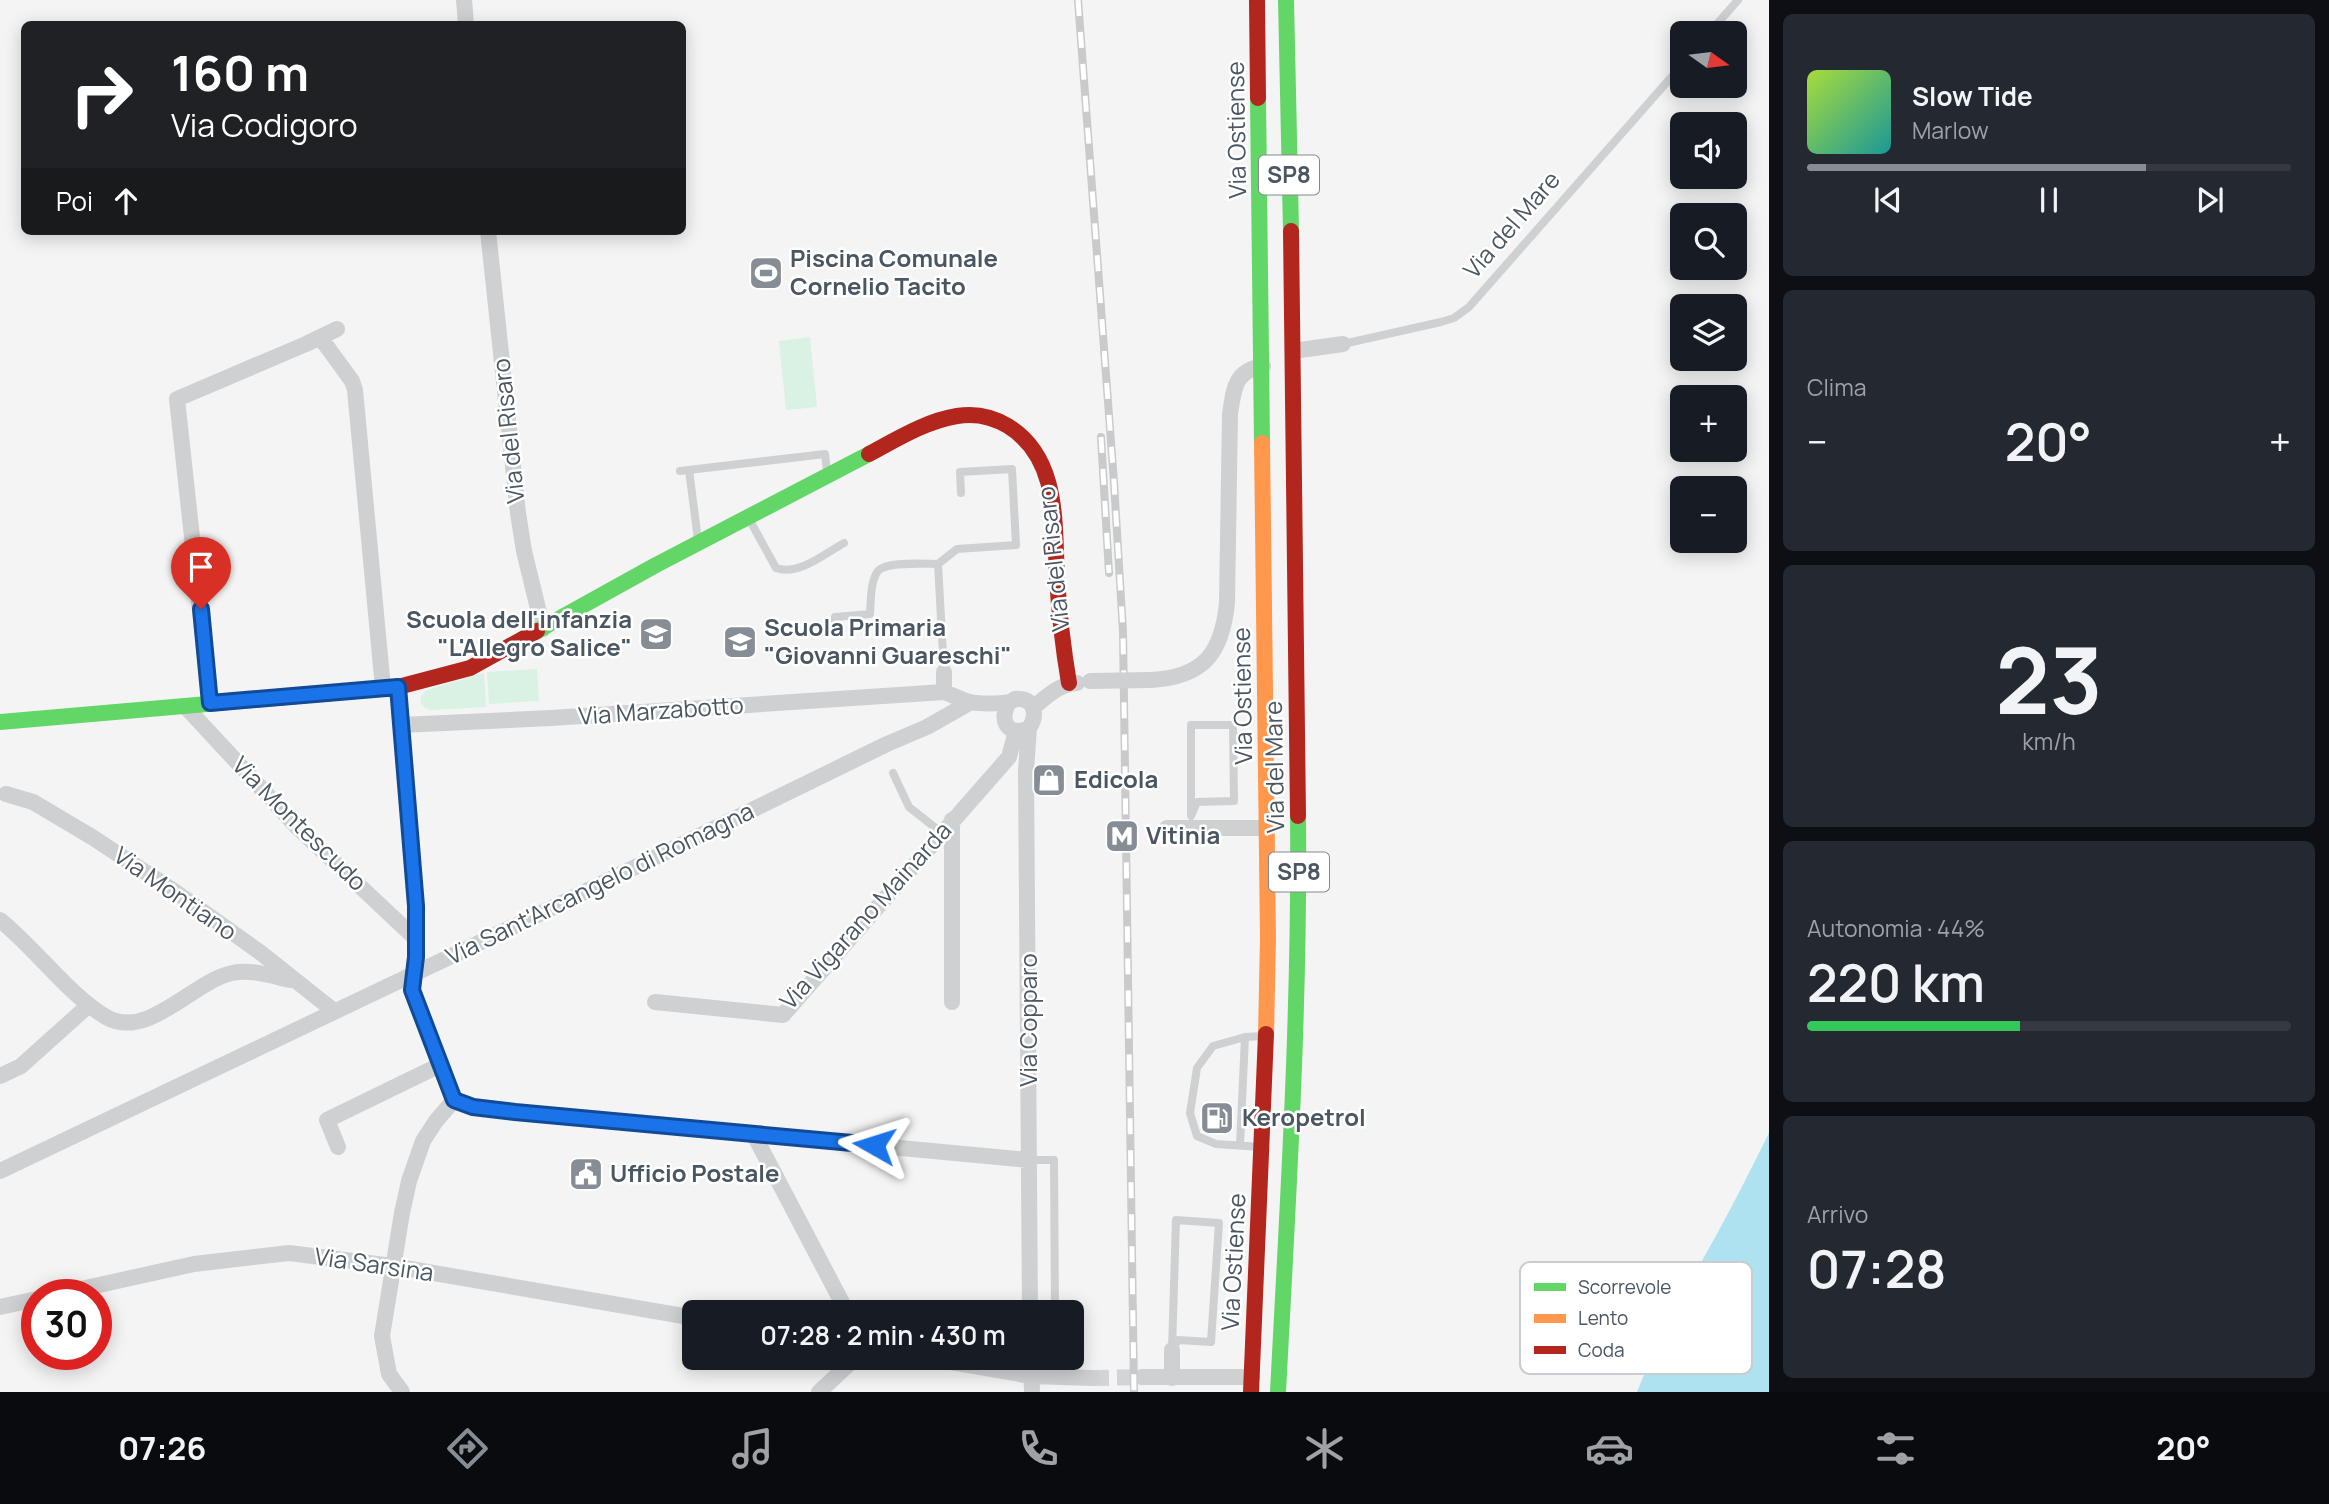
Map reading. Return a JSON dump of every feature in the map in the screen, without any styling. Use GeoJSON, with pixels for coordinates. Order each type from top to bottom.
{"type":"FeatureCollection","features":[{"type":"Feature","properties":{"kind":"main road","name":"Via Ostiense"},"geometry":{"type":"LineString","coordinates":[[1251,1385],[1266,1036],[1267,828],[1258,0]]}},
{"type":"Feature","properties":{"kind":"main road","name":"Via del Mare"},"geometry":{"type":"LineString","coordinates":[[1278,1392],[1292,1128],[1299,886],[1286,0]]}},
{"type":"Feature","properties":{"kind":"main road","name":"Via del Risaro"},"geometry":{"type":"LineString","coordinates":[[0,722],[391,688],[470,668],[707,534],[748,517],[910,432],[948,417],[978,415],[1013,427],[1038,456],[1047,476],[1052,499],[1062,636],[1069,683]]}},
{"type":"Feature","properties":{"kind":"street"},"geometry":{"type":"LineString","coordinates":[[464,0],[466,21]]}},
{"type":"Feature","properties":{"kind":"street","name":"Via del Risaro"},"geometry":{"type":"LineString","coordinates":[[488,235],[518,513],[524,551],[543,629]]}},
{"type":"Feature","properties":{"kind":"street"},"geometry":{"type":"LineString","coordinates":[[210,703],[177,399],[337,329]]}},
{"type":"Feature","properties":{"kind":"street"},"geometry":{"type":"LineString","coordinates":[[320,337],[352,381],[355,390],[391,688],[401,725],[416,906],[412,990],[454,1100],[473,1107],[505,1111],[1029,1160]]}},
{"type":"Feature","properties":{"kind":"street","name":"Via del Mare"},"geometry":{"type":"LineString","coordinates":[[1293,351],[1343,344]]}},
{"type":"Feature","properties":{"kind":"street"},"geometry":{"type":"LineString","coordinates":[[1033,708],[1069,683],[1171,678],[1196,668],[1214,651],[1222,634],[1227,603],[1230,414],[1239,379],[1253,368],[1262,366]]}},
{"type":"Feature","properties":{"kind":"street"},"geometry":{"type":"LineString","coordinates":[[944,672],[944,692],[971,702],[1009,702],[1023,699],[1031,704],[1034,720],[1022,729],[1008,728],[1003,711],[1009,702]]}},
{"type":"Feature","properties":{"kind":"street","name":"Via Marzabotto"},"geometry":{"type":"LineString","coordinates":[[401,725],[944,692]]}},
{"type":"Feature","properties":{"kind":"street","name":"Via Sant'Arcangelo di Romagna"},"geometry":{"type":"LineString","coordinates":[[0,1171],[927,727],[971,702]]}},
{"type":"Feature","properties":{"kind":"street","name":"Via Montescudo"},"geometry":{"type":"LineString","coordinates":[[185,706],[298,828],[416,939]]}},
{"type":"Feature","properties":{"kind":"street","name":"Via Vigarano Mainarda"},"geometry":{"type":"LineString","coordinates":[[655,1002],[783,1015],[1009,757],[1022,729]]}},
{"type":"Feature","properties":{"kind":"street","name":"Via Copparo"},"geometry":{"type":"LineString","coordinates":[[1022,729],[1027,761],[1030,1300]]}},
{"type":"Feature","properties":{"kind":"street"},"geometry":{"type":"LineString","coordinates":[[1009,757],[1027,761]]}},
{"type":"Feature","properties":{"kind":"street","name":"Via Montiano"},"geometry":{"type":"LineString","coordinates":[[6,794],[33,802],[177,893],[261,953],[334,1011]]}},
{"type":"Feature","properties":{"kind":"street"},"geometry":{"type":"LineString","coordinates":[[1167,828],[1191,822],[1267,828]]}},
{"type":"Feature","properties":{"kind":"street"},"geometry":{"type":"LineString","coordinates":[[947,826],[952,1002]]}},
{"type":"Feature","properties":{"kind":"street"},"geometry":{"type":"LineString","coordinates":[[0,920],[89,1005],[109,1018],[122,1022],[135,1023],[167,1009],[230,974],[244,972],[293,980]]}},
{"type":"Feature","properties":{"kind":"street"},"geometry":{"type":"LineString","coordinates":[[0,1076],[21,1066],[89,1005]]}},
{"type":"Feature","properties":{"kind":"street"},"geometry":{"type":"LineString","coordinates":[[338,1147],[327,1120],[440,1065]]}},
{"type":"Feature","properties":{"kind":"street"},"geometry":{"type":"LineString","coordinates":[[402,1392],[389,1374],[382,1336],[402,1213],[414,1163],[423,1141],[454,1100]]}},
{"type":"Feature","properties":{"kind":"street"},"geometry":{"type":"LineString","coordinates":[[753,1133],[841,1300]]}},
{"type":"Feature","properties":{"kind":"street","name":"Via Sarsina"},"geometry":{"type":"LineString","coordinates":[[112,1282],[194,1264],[289,1253],[393,1266],[682,1316]]}},
{"type":"Feature","properties":{"kind":"street"},"geometry":{"type":"LineString","coordinates":[[0,1307],[21,1302]]}},
{"type":"Feature","properties":{"kind":"street"},"geometry":{"type":"LineString","coordinates":[[1172,1350],[1172,1378]]}},
{"type":"Feature","properties":{"kind":"street"},"geometry":{"type":"LineString","coordinates":[[820,1392],[843,1370]]}},
{"type":"Feature","properties":{"kind":"street"},"geometry":{"type":"LineString","coordinates":[[976,1370],[1032,1384],[1093,1378]]}},
{"type":"Feature","properties":{"kind":"street"},"geometry":{"type":"LineString","coordinates":[[1142,1377],[1251,1385]]}},
{"type":"Feature","properties":{"kind":"lane"},"geometry":{"type":"LineString","coordinates":[[1720,21],[1738,0]]}},
{"type":"Feature","properties":{"kind":"lane","name":"Via del Mare"},"geometry":{"type":"LineString","coordinates":[[1343,344],[1441,323],[1454,318],[1469,307],[1670,79]]}},
{"type":"Feature","properties":{"kind":"lane"},"geometry":{"type":"LineString","coordinates":[[707,534],[685,470],[825,454],[827,475]]}},
{"type":"Feature","properties":{"kind":"lane"},"geometry":{"type":"LineString","coordinates":[[835,625],[835,617],[870,614],[874,579],[879,570],[886,566],[938,564],[957,548],[1016,545],[1012,469],[960,472],[961,493]]}},
{"type":"Feature","properties":{"kind":"lane"},"geometry":{"type":"LineString","coordinates":[[748,517],[776,568],[785,571],[797,569],[844,543]]}},
{"type":"Feature","properties":{"kind":"lane"},"geometry":{"type":"LineString","coordinates":[[938,564],[944,672]]}},
{"type":"Feature","properties":{"kind":"lane"},"geometry":{"type":"LineString","coordinates":[[1233,725],[1234,801],[1197,802],[1191,822],[1191,726],[1233,725]]}},
{"type":"Feature","properties":{"kind":"lane"},"geometry":{"type":"LineString","coordinates":[[893,772],[909,807],[947,826]]}},
{"type":"Feature","properties":{"kind":"lane"},"geometry":{"type":"LineString","coordinates":[[1262,1147],[1216,1144],[1196,1136],[1190,1113],[1197,1068],[1213,1046],[1245,1037],[1266,1036]]}},
{"type":"Feature","properties":{"kind":"lane"},"geometry":{"type":"LineString","coordinates":[[1240,1145],[1245,1037]]}},
{"type":"Feature","properties":{"kind":"lane"},"geometry":{"type":"LineString","coordinates":[[1029,1160],[1054,1160],[1055,1300]]}},
{"type":"Feature","properties":{"kind":"lane"},"geometry":{"type":"LineString","coordinates":[[1176,1220],[1219,1223],[1210,1342],[1178,1340],[1172,1350],[1176,1220]]}},
{"type":"Feature","properties":{"kind":"green space"},"geometry":{"type":"Polygon","coordinates":[[[810,337],[817,407],[786,410],[779,341],[810,337]]]}},
{"type":"Feature","properties":{"kind":"green space"},"geometry":{"type":"Polygon","coordinates":[[[537,669],[539,701],[489,704],[487,672],[537,669]]]}},
{"type":"Feature","properties":{"kind":"green space"},"geometry":{"type":"Polygon","coordinates":[[[484,673],[486,707],[431,710],[422,705],[421,696],[427,690],[484,673]]]}},
{"type":"Feature","properties":{"kind":"water"},"geometry":{"type":"Polygon","coordinates":[[[1769,1133],[1769,1392],[1637,1392],[1645,1374],[1752,1374],[1752,1262],[1701,1262],[1769,1133]]]}},
{"type":"Feature","properties":{"kind":"tunnel"},"geometry":{"type":"LineString","coordinates":[[1093,1378],[1142,1377]]}},
{"type":"Feature","properties":{"kind":"railway"},"geometry":{"type":"LineString","coordinates":[[1078,0],[1123,632],[1134,1392]]}},
{"type":"Feature","properties":{"kind":"railway"},"geometry":{"type":"LineString","coordinates":[[1101,437],[1109,573]]}},
{"type":"Feature","properties":{"kind":"traffic: fast"},"geometry":{"type":"LineString","coordinates":[[1286,0],[1291,231]]}},
{"type":"Feature","properties":{"kind":"traffic: fast"},"geometry":{"type":"LineString","coordinates":[[1258,98],[1262,443]]}},
{"type":"Feature","properties":{"kind":"traffic: fast"},"geometry":{"type":"LineString","coordinates":[[537,631],[656,565],[869,454]]}},
{"type":"Feature","properties":{"kind":"traffic: fast"},"geometry":{"type":"LineString","coordinates":[[0,722],[275,698]]}},
{"type":"Feature","properties":{"kind":"traffic: fast"},"geometry":{"type":"LineString","coordinates":[[1278,1392],[1295,1032],[1298,816]]}},
{"type":"Feature","properties":{"kind":"traffic: slow"},"geometry":{"type":"LineString","coordinates":[[1262,443],[1268,938],[1266,1034]]}},
{"type":"Feature","properties":{"kind":"traffic: jam"},"geometry":{"type":"LineString","coordinates":[[1257,0],[1258,98]]}},
{"type":"Feature","properties":{"kind":"traffic: jam"},"geometry":{"type":"LineString","coordinates":[[1291,231],[1298,816]]}},
{"type":"Feature","properties":{"kind":"traffic: jam"},"geometry":{"type":"LineString","coordinates":[[869,454],[923,426],[964,415],[996,420],[1025,440],[1046,474],[1051,494],[1060,617],[1069,683]]}},
{"type":"Feature","properties":{"kind":"traffic: jam"},"geometry":{"type":"LineString","coordinates":[[275,698],[398,687],[470,668],[537,631]]}},
{"type":"Feature","properties":{"kind":"traffic: jam"},"geometry":{"type":"LineString","coordinates":[[1251,1392],[1266,1034]]}},
{"type":"Feature","properties":{"kind":"place","name":"Piscina Comunale Cornelio Tacito"},"geometry":{"type":"Point","coordinates":[766,273]}},
{"type":"Feature","properties":{"kind":"place","name":"Scuola dell'infanzia \"L'Allegro Salice\""},"geometry":{"type":"Point","coordinates":[656,634]}},
{"type":"Feature","properties":{"kind":"place","name":"Scuola Primaria \"Giovanni Guareschi\""},"geometry":{"type":"Point","coordinates":[740,642]}},
{"type":"Feature","properties":{"kind":"place","name":"Edicola"},"geometry":{"type":"Point","coordinates":[1049,780]}},
{"type":"Feature","properties":{"kind":"place","name":"Vitinia"},"geometry":{"type":"Point","coordinates":[1122,836]}},
{"type":"Feature","properties":{"kind":"place","name":"Keropetrol"},"geometry":{"type":"Point","coordinates":[1217,1118]}},
{"type":"Feature","properties":{"kind":"place","name":"Ufficio Postale"},"geometry":{"type":"Point","coordinates":[586,1174]}},
{"type":"Feature","properties":{"kind":"route"},"geometry":{"type":"LineString","coordinates":[[201,609],[210,703],[398,687],[416,906],[416,957],[412,990],[454,1100],[473,1107],[515,1112],[874,1145]]}}]}
